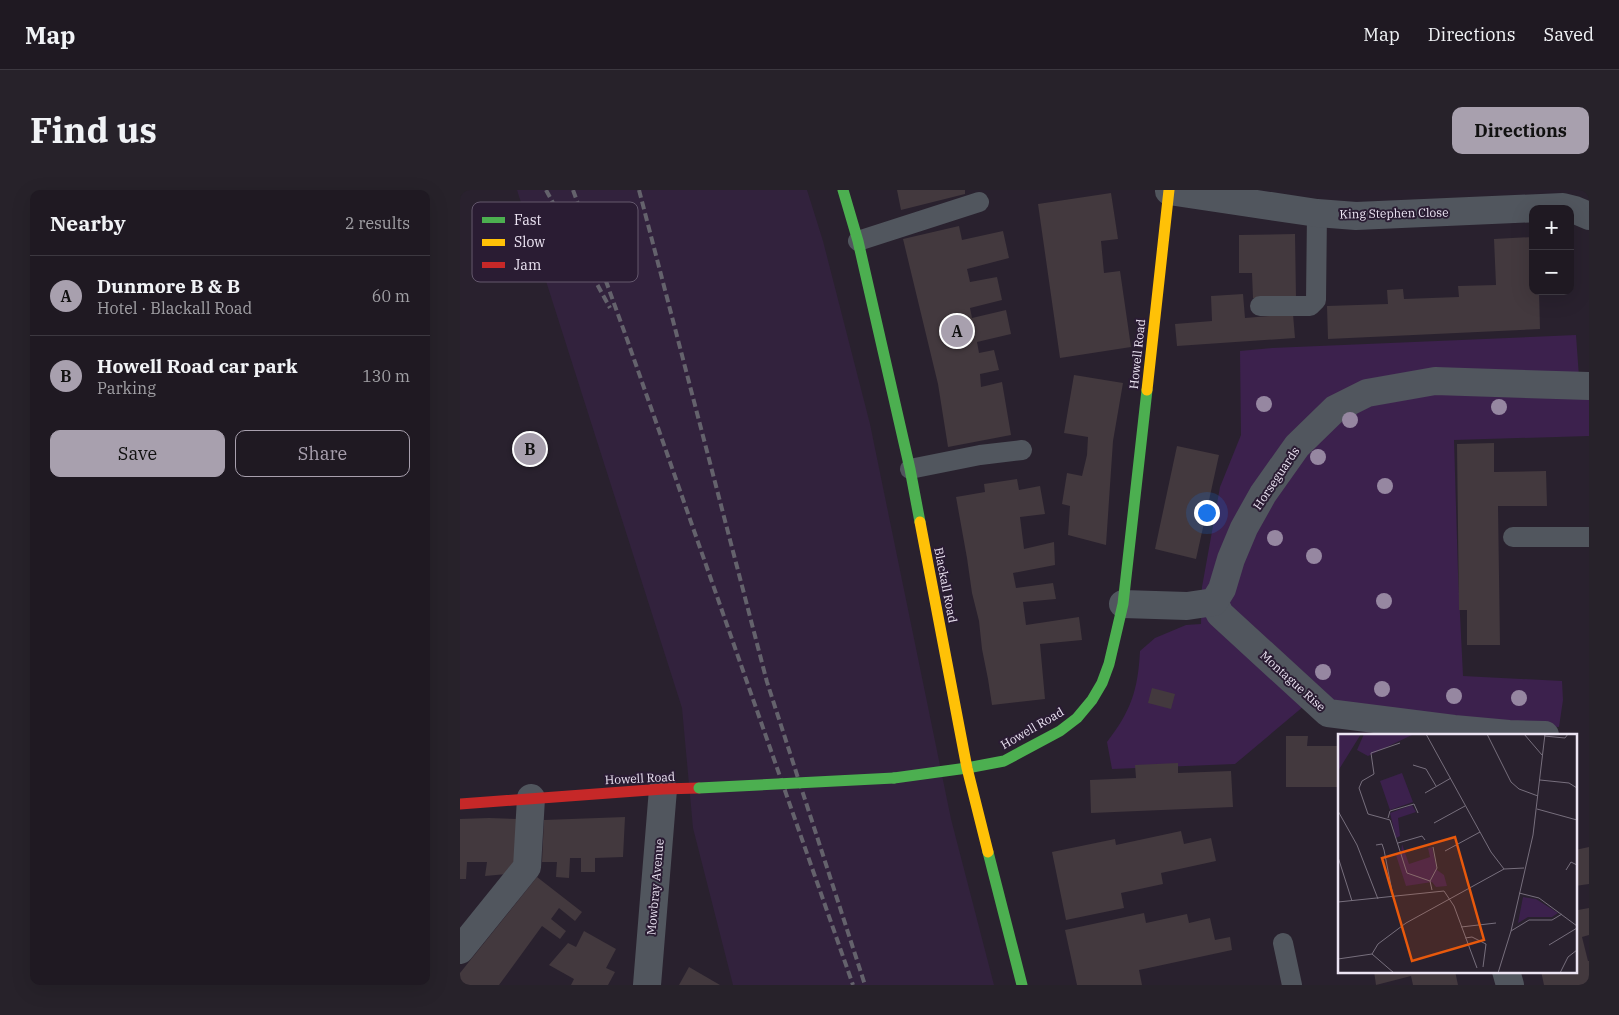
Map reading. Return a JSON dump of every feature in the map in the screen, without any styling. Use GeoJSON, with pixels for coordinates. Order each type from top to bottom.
{"type":"FeatureCollection","features":[{"type":"Feature","properties":{"kind":"street","name":"Blackall Road"},"geometry":{"type":"LineString","coordinates":[[843,190],[858,241],[910,469],[967,768],[1022,985]]}},
{"type":"Feature","properties":{"kind":"street","name":"King Stephen Close"},"geometry":{"type":"LineString","coordinates":[[1169,190],[1317,213],[1356,216],[1563,207],[1589,216]]}},
{"type":"Feature","properties":{"kind":"street","name":"Howell Road"},"geometry":{"type":"LineString","coordinates":[[460,804],[663,789],[894,778],[967,768],[1004,760],[1060,731],[1077,718],[1092,700],[1102,683],[1109,664],[1123,604],[1169,190]]}},
{"type":"Feature","properties":{"kind":"street","name":"Horseguards"},"geometry":{"type":"LineString","coordinates":[[1214,602],[1222,589],[1231,559],[1244,528],[1263,494],[1297,446],[1335,409],[1367,393],[1435,381],[1589,386]]}},
{"type":"Feature","properties":{"kind":"street"},"geometry":{"type":"LineString","coordinates":[[1123,604],[1187,606],[1214,602]]}},
{"type":"Feature","properties":{"kind":"street","name":"Montague Rise"},"geometry":{"type":"LineString","coordinates":[[1214,602],[1220,614],[1328,712],[1454,729],[1509,734]]}},
{"type":"Feature","properties":{"kind":"street","name":"Mowbray Avenue"},"geometry":{"type":"LineString","coordinates":[[648,985],[663,789]]}},
{"type":"Feature","properties":{"kind":"street"},"geometry":{"type":"LineString","coordinates":[[460,950],[528,867],[531,798]]}},
{"type":"Feature","properties":{"kind":"street"},"geometry":{"type":"LineString","coordinates":[[1506,972],[1510,985]]}},
{"type":"Feature","properties":{"kind":"lane"},"geometry":{"type":"LineString","coordinates":[[858,241],[979,202]]}},
{"type":"Feature","properties":{"kind":"lane"},"geometry":{"type":"LineString","coordinates":[[1260,306],[1310,306],[1316,300],[1317,213]]}},
{"type":"Feature","properties":{"kind":"lane"},"geometry":{"type":"LineString","coordinates":[[910,469],[980,455],[1022,450]]}},
{"type":"Feature","properties":{"kind":"lane"},"geometry":{"type":"LineString","coordinates":[[1513,537],[1589,537]]}},
{"type":"Feature","properties":{"kind":"lane"},"geometry":{"type":"LineString","coordinates":[[1283,942],[1292,985]]}},
{"type":"Feature","properties":{"kind":"shaded area"},"geometry":{"type":"Polygon","coordinates":[[[517,190],[807,190],[823,241],[870,424],[951,819],[994,985],[733,985],[693,828],[682,708],[546,282],[638,282],[638,202],[521,202],[517,190]]]}},
{"type":"Feature","properties":{"kind":"shaded area"},"geometry":{"type":"Polygon","coordinates":[[[1576,335],[1580,391],[1589,392],[1589,436],[1454,440],[1463,676],[1562,681],[1563,700],[1559,727],[1460,723],[1304,706],[1235,764],[1112,769],[1107,742],[1122,720],[1132,700],[1140,651],[1155,638],[1186,625],[1201,624],[1202,587],[1220,487],[1241,435],[1240,351],[1576,335]]]}},
{"type":"Feature","properties":{"kind":"building"},"geometry":{"type":"Polygon","coordinates":[[[897,190],[965,190],[965,194],[901,210],[897,190]]]}},
{"type":"Feature","properties":{"kind":"building"},"geometry":{"type":"Polygon","coordinates":[[[1111,193],[1118,239],[1101,241],[1104,273],[1120,271],[1131,347],[1060,358],[1038,204],[1111,193]]]}},
{"type":"Feature","properties":{"kind":"building"},"geometry":{"type":"Polygon","coordinates":[[[959,226],[962,240],[1003,231],[1009,258],[967,269],[970,282],[997,277],[1002,300],[970,308],[972,318],[1006,310],[1011,334],[977,342],[979,353],[994,350],[999,370],[980,374],[981,387],[1002,382],[1011,435],[948,447],[938,384],[903,239],[959,226]]]}},
{"type":"Feature","properties":{"kind":"building"},"geometry":{"type":"Polygon","coordinates":[[[1295,234],[1296,298],[1253,298],[1252,273],[1239,273],[1239,235],[1295,234]]]}},
{"type":"Feature","properties":{"kind":"building"},"geometry":{"type":"Polygon","coordinates":[[[1529,237],[1529,295],[1539,295],[1540,329],[1328,339],[1327,306],[1388,304],[1387,290],[1403,289],[1404,299],[1459,297],[1458,286],[1496,285],[1494,239],[1529,237]]]}},
{"type":"Feature","properties":{"kind":"building"},"geometry":{"type":"Polygon","coordinates":[[[1243,294],[1245,318],[1293,314],[1295,338],[1177,346],[1175,324],[1212,321],[1211,296],[1243,294]]]}},
{"type":"Feature","properties":{"kind":"building"},"geometry":{"type":"Polygon","coordinates":[[[1074,375],[1123,383],[1113,441],[1106,545],[1068,535],[1070,506],[1062,504],[1067,473],[1082,476],[1087,455],[1088,437],[1064,433],[1074,375]]]}},
{"type":"Feature","properties":{"kind":"building"},"geometry":{"type":"Polygon","coordinates":[[[1494,443],[1494,472],[1546,471],[1547,506],[1498,506],[1500,645],[1467,645],[1467,610],[1459,610],[1457,444],[1494,443]]]}},
{"type":"Feature","properties":{"kind":"building"},"geometry":{"type":"Polygon","coordinates":[[[1177,446],[1219,455],[1196,559],[1155,549],[1177,446]]]}},
{"type":"Feature","properties":{"kind":"building"},"geometry":{"type":"Polygon","coordinates":[[[1017,479],[1019,490],[1040,486],[1045,514],[1020,517],[1024,549],[1054,542],[1055,565],[1013,573],[1016,588],[1053,583],[1056,599],[1023,602],[1026,625],[1079,617],[1082,640],[1040,644],[1045,699],[992,705],[979,621],[972,593],[956,497],[985,492],[984,484],[1017,479]]]}},
{"type":"Feature","properties":{"kind":"building"},"geometry":{"type":"Polygon","coordinates":[[[1152,688],[1175,694],[1171,709],[1148,703],[1152,688]]]}},
{"type":"Feature","properties":{"kind":"building"},"geometry":{"type":"Polygon","coordinates":[[[1286,736],[1308,736],[1307,746],[1338,746],[1338,787],[1286,787],[1286,736]]]}},
{"type":"Feature","properties":{"kind":"building"},"geometry":{"type":"Polygon","coordinates":[[[1178,763],[1178,773],[1231,771],[1233,807],[1091,813],[1090,780],[1136,778],[1135,765],[1178,763]]]}},
{"type":"Feature","properties":{"kind":"building"},"geometry":{"type":"Polygon","coordinates":[[[625,817],[623,857],[595,858],[595,872],[581,872],[581,858],[570,858],[569,878],[556,877],[557,862],[542,862],[544,820],[625,817]]]}},
{"type":"Feature","properties":{"kind":"building"},"geometry":{"type":"Polygon","coordinates":[[[460,819],[518,819],[518,860],[507,874],[485,876],[487,862],[467,862],[466,879],[460,879],[460,819]]]}},
{"type":"Feature","properties":{"kind":"building"},"geometry":{"type":"Polygon","coordinates":[[[1181,831],[1184,844],[1211,838],[1216,861],[1161,873],[1163,884],[1121,893],[1124,908],[1066,920],[1052,852],[1115,839],[1116,845],[1181,831]]]}},
{"type":"Feature","properties":{"kind":"building"},"geometry":{"type":"Polygon","coordinates":[[[1589,847],[1589,884],[1576,886],[1576,850],[1589,847]]]}},
{"type":"Feature","properties":{"kind":"building"},"geometry":{"type":"Polygon","coordinates":[[[537,877],[582,912],[575,921],[559,908],[551,919],[566,931],[560,939],[542,926],[499,985],[460,985],[460,973],[537,877]]]}},
{"type":"Feature","properties":{"kind":"building"},"geometry":{"type":"Polygon","coordinates":[[[1576,905],[1578,910],[1589,908],[1589,935],[1582,937],[1589,961],[1589,985],[1544,985],[1541,972],[1576,972],[1576,905]]]}},
{"type":"Feature","properties":{"kind":"building"},"geometry":{"type":"Polygon","coordinates":[[[1144,913],[1146,923],[1187,914],[1189,923],[1210,918],[1215,940],[1230,937],[1232,950],[1139,970],[1142,985],[1077,985],[1065,930],[1144,913]]]}},
{"type":"Feature","properties":{"kind":"building"},"geometry":{"type":"Polygon","coordinates":[[[584,931],[616,949],[606,968],[615,972],[608,985],[571,985],[574,979],[549,965],[568,943],[576,947],[584,931]]]}},
{"type":"Feature","properties":{"kind":"building"},"geometry":{"type":"Polygon","coordinates":[[[689,967],[720,985],[679,985],[689,967]]]}},
{"type":"Feature","properties":{"kind":"building"},"geometry":{"type":"Polygon","coordinates":[[[1374,972],[1455,972],[1458,985],[1413,985],[1411,976],[1376,985],[1374,972]]]}},
{"type":"Feature","properties":{"kind":"railway"},"geometry":{"type":"LineString","coordinates":[[546,190],[553,202]]}},
{"type":"Feature","properties":{"kind":"railway"},"geometry":{"type":"LineString","coordinates":[[573,190],[577,202]]}},
{"type":"Feature","properties":{"kind":"railway"},"geometry":{"type":"LineString","coordinates":[[639,190],[767,682],[865,985]]}},
{"type":"Feature","properties":{"kind":"railway"},"geometry":{"type":"LineString","coordinates":[[596,282],[610,308]]}},
{"type":"Feature","properties":{"kind":"railway"},"geometry":{"type":"LineString","coordinates":[[606,282],[853,985]]}},
{"type":"Feature","properties":{"kind":"traffic: fast"},"geometry":{"type":"LineString","coordinates":[[843,190],[858,241],[910,469],[920,522]]}},
{"type":"Feature","properties":{"kind":"traffic: fast"},"geometry":{"type":"LineString","coordinates":[[894,778],[1004,761],[1060,731],[1077,718],[1092,700],[1102,683],[1109,664],[1123,604],[1147,390]]}},
{"type":"Feature","properties":{"kind":"traffic: fast"},"geometry":{"type":"LineString","coordinates":[[699,788],[894,778]]}},
{"type":"Feature","properties":{"kind":"traffic: fast"},"geometry":{"type":"LineString","coordinates":[[988,852],[1022,985]]}},
{"type":"Feature","properties":{"kind":"traffic: slow"},"geometry":{"type":"LineString","coordinates":[[1147,390],[1169,190]]}},
{"type":"Feature","properties":{"kind":"traffic: slow"},"geometry":{"type":"LineString","coordinates":[[920,522],[967,768],[988,852]]}},
{"type":"Feature","properties":{"kind":"traffic: jam"},"geometry":{"type":"LineString","coordinates":[[460,804],[699,788]]}},
{"type":"Feature","properties":{"kind":"place","name":"Dunmore B & B"},"geometry":{"type":"Point","coordinates":[957,331]}},
{"type":"Feature","properties":{"kind":"place","name":"Howell Road car park"},"geometry":{"type":"Point","coordinates":[530,449]}}]}
